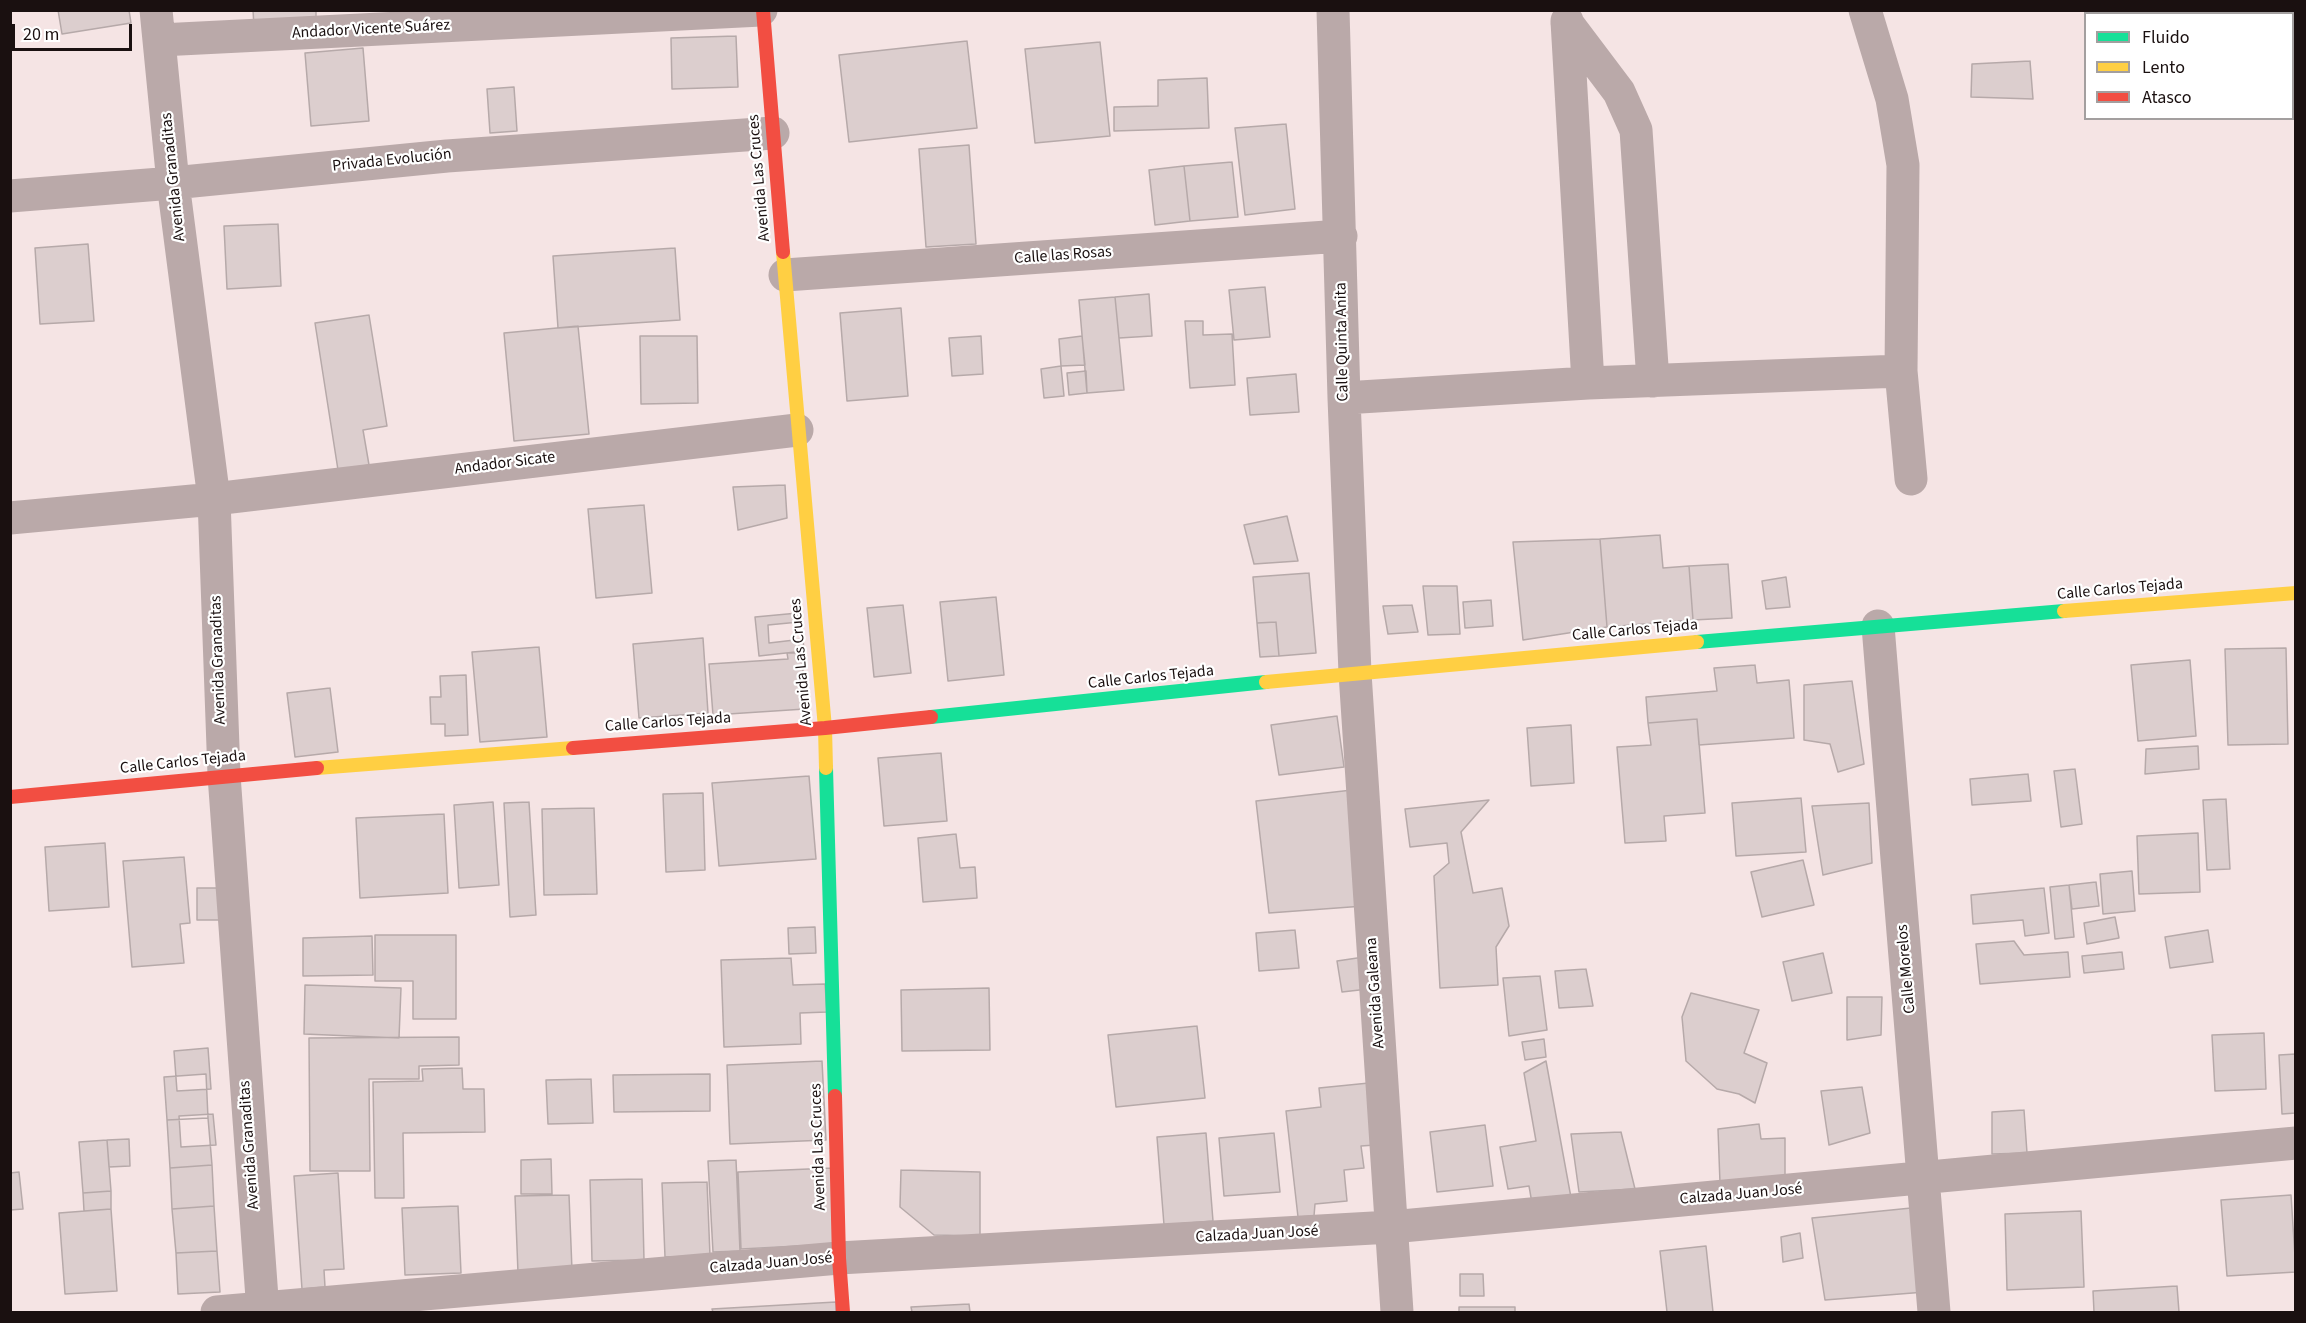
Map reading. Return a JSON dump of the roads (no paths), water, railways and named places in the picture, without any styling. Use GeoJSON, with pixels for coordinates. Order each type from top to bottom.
{"type":"FeatureCollection","features":[{"type":"Feature","properties":{"kind":"street","name":"Andador Vicente Suárez"},"geometry":{"type":"LineString","coordinates":[[158,25],[762,10]]}},
{"type":"Feature","properties":{"kind":"street","name":"Avenida Las Cruces"},"geometry":{"type":"LineString","coordinates":[[762,10],[797,430],[825,728],[839,1258],[843,1312]]}},
{"type":"Feature","properties":{"kind":"street","name":"Calle Quinta Anita"},"geometry":{"type":"LineString","coordinates":[[1333,10],[1344,398],[1355,673]]}},
{"type":"Feature","properties":{"kind":"street"},"geometry":{"type":"LineString","coordinates":[[1864,10],[1892,99],[1903,165],[1901,371],[1911,479]]}},
{"type":"Feature","properties":{"kind":"street"},"geometry":{"type":"LineString","coordinates":[[1567,17],[1618,92],[1636,130],[1653,381]]}},
{"type":"Feature","properties":{"kind":"street"},"geometry":{"type":"LineString","coordinates":[[1567,17],[1588,383]]}},
{"type":"Feature","properties":{"kind":"street","name":"Avenida Granaditas"},"geometry":{"type":"LineString","coordinates":[[158,25],[173,183],[214,499],[224,775],[262,1311]]}},
{"type":"Feature","properties":{"kind":"street","name":"Privada Evolución"},"geometry":{"type":"LineString","coordinates":[[10,196],[173,183],[447,156],[773,134]]}},
{"type":"Feature","properties":{"kind":"street","name":"Calle las Rosas"},"geometry":{"type":"LineString","coordinates":[[784,275],[1341,236]]}},
{"type":"Feature","properties":{"kind":"street"},"geometry":{"type":"LineString","coordinates":[[1344,398],[1588,383],[1901,371]]}},
{"type":"Feature","properties":{"kind":"street","name":"Andador Sicate"},"geometry":{"type":"LineString","coordinates":[[10,518],[214,499],[797,430]]}},
{"type":"Feature","properties":{"kind":"street","name":"Calle Carlos Tejada"},"geometry":{"type":"LineString","coordinates":[[10,797],[224,775],[825,728],[1355,673],[1878,626],[2295,593]]}},
{"type":"Feature","properties":{"kind":"street","name":"Calle Morelos"},"geometry":{"type":"LineString","coordinates":[[1878,626],[1934,1312]]}},
{"type":"Feature","properties":{"kind":"street","name":"Avenida Galeana"},"geometry":{"type":"LineString","coordinates":[[1355,673],[1397,1312]]}},
{"type":"Feature","properties":{"kind":"street","name":"Calzada Juan José"},"geometry":{"type":"LineString","coordinates":[[217,1312],[262,1311],[839,1258],[1391,1227],[2295,1143]]}}]}
